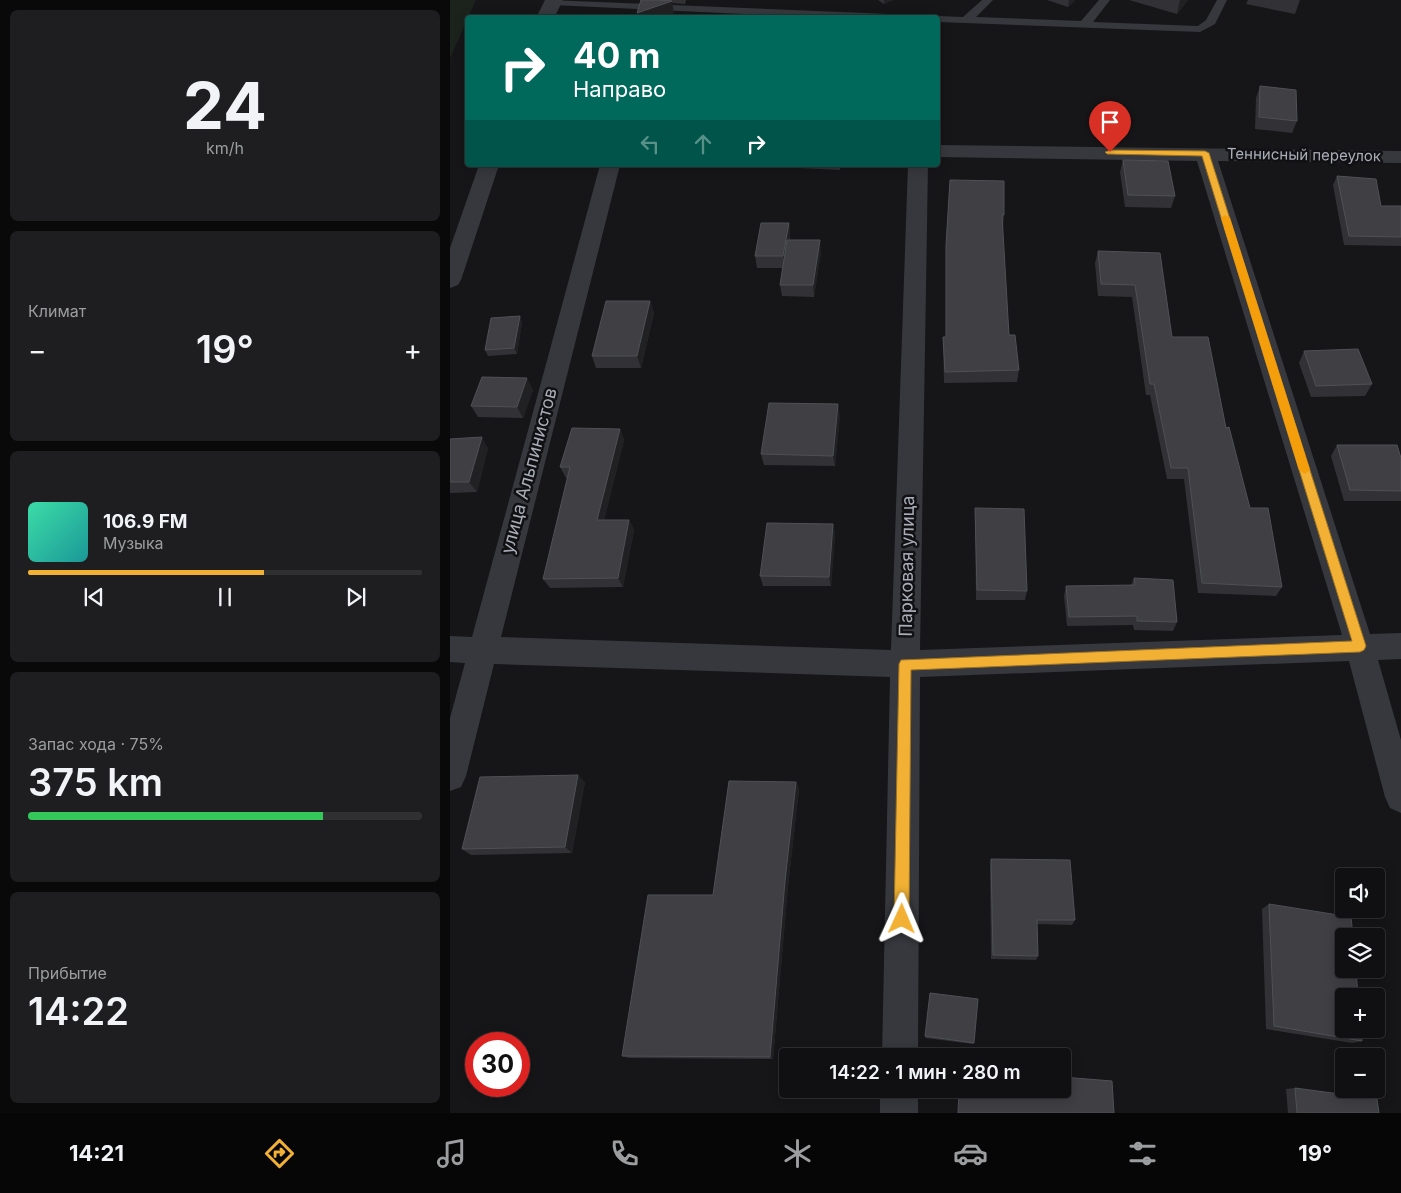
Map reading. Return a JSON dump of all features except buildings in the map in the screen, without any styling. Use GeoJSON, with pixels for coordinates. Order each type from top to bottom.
{"type":"FeatureCollection","features":[{"type":"Feature","properties":{"kind":"street"},"geometry":{"type":"LineString","coordinates":[[547,15],[554,1]]}},
{"type":"Feature","properties":{"kind":"street","name":"Теннисный переулок"},"geometry":{"type":"LineString","coordinates":[[940,151],[1401,157]]}},
{"type":"Feature","properties":{"kind":"street"},"geometry":{"type":"LineString","coordinates":[[1205,153],[1360,646],[1401,797]]}},
{"type":"Feature","properties":{"kind":"street"},"geometry":{"type":"LineString","coordinates":[[450,280],[488,167]]}},
{"type":"Feature","properties":{"kind":"street","name":"улица Альпинистов"},"geometry":{"type":"LineString","coordinates":[[450,776],[609,167]]}},
{"type":"Feature","properties":{"kind":"street","name":"Парковая улица"},"geometry":{"type":"LineString","coordinates":[[900,1048],[905,664],[918,167]]}},
{"type":"Feature","properties":{"kind":"street"},"geometry":{"type":"LineString","coordinates":[[450,649],[905,664],[1401,646]]}},
{"type":"Feature","properties":{"kind":"street"},"geometry":{"type":"LineString","coordinates":[[899,1098],[899,1113]]}},
{"type":"Feature","properties":{"kind":"lane"},"geometry":{"type":"LineString","coordinates":[[730,10],[756,0]]}},
{"type":"Feature","properties":{"kind":"lane"},"geometry":{"type":"LineString","coordinates":[[966,20],[988,0]]}},
{"type":"Feature","properties":{"kind":"lane"},"geometry":{"type":"LineString","coordinates":[[1084,25],[1105,0]]}},
{"type":"Feature","properties":{"kind":"lane"},"geometry":{"type":"LineString","coordinates":[[940,18],[1200,29],[1211,22],[1222,0]]}},
{"type":"Feature","properties":{"kind":"lane"},"geometry":{"type":"LineString","coordinates":[[554,1],[656,3],[730,10],[844,15]]}},
{"type":"Feature","properties":{"kind":"shaded area"},"geometry":{"type":"Polygon","coordinates":[[[450,0],[476,0],[469,15],[465,15],[465,25],[450,58],[450,0]]]}},
{"type":"Feature","properties":{"kind":"slow traffic"},"geometry":{"type":"LineString","coordinates":[[1225,218],[1305,470]]}},
{"type":"Feature","properties":{"kind":"route"},"geometry":{"type":"LineString","coordinates":[[902,919],[905,664],[1360,646],[1205,153],[1110,152]]}}]}
